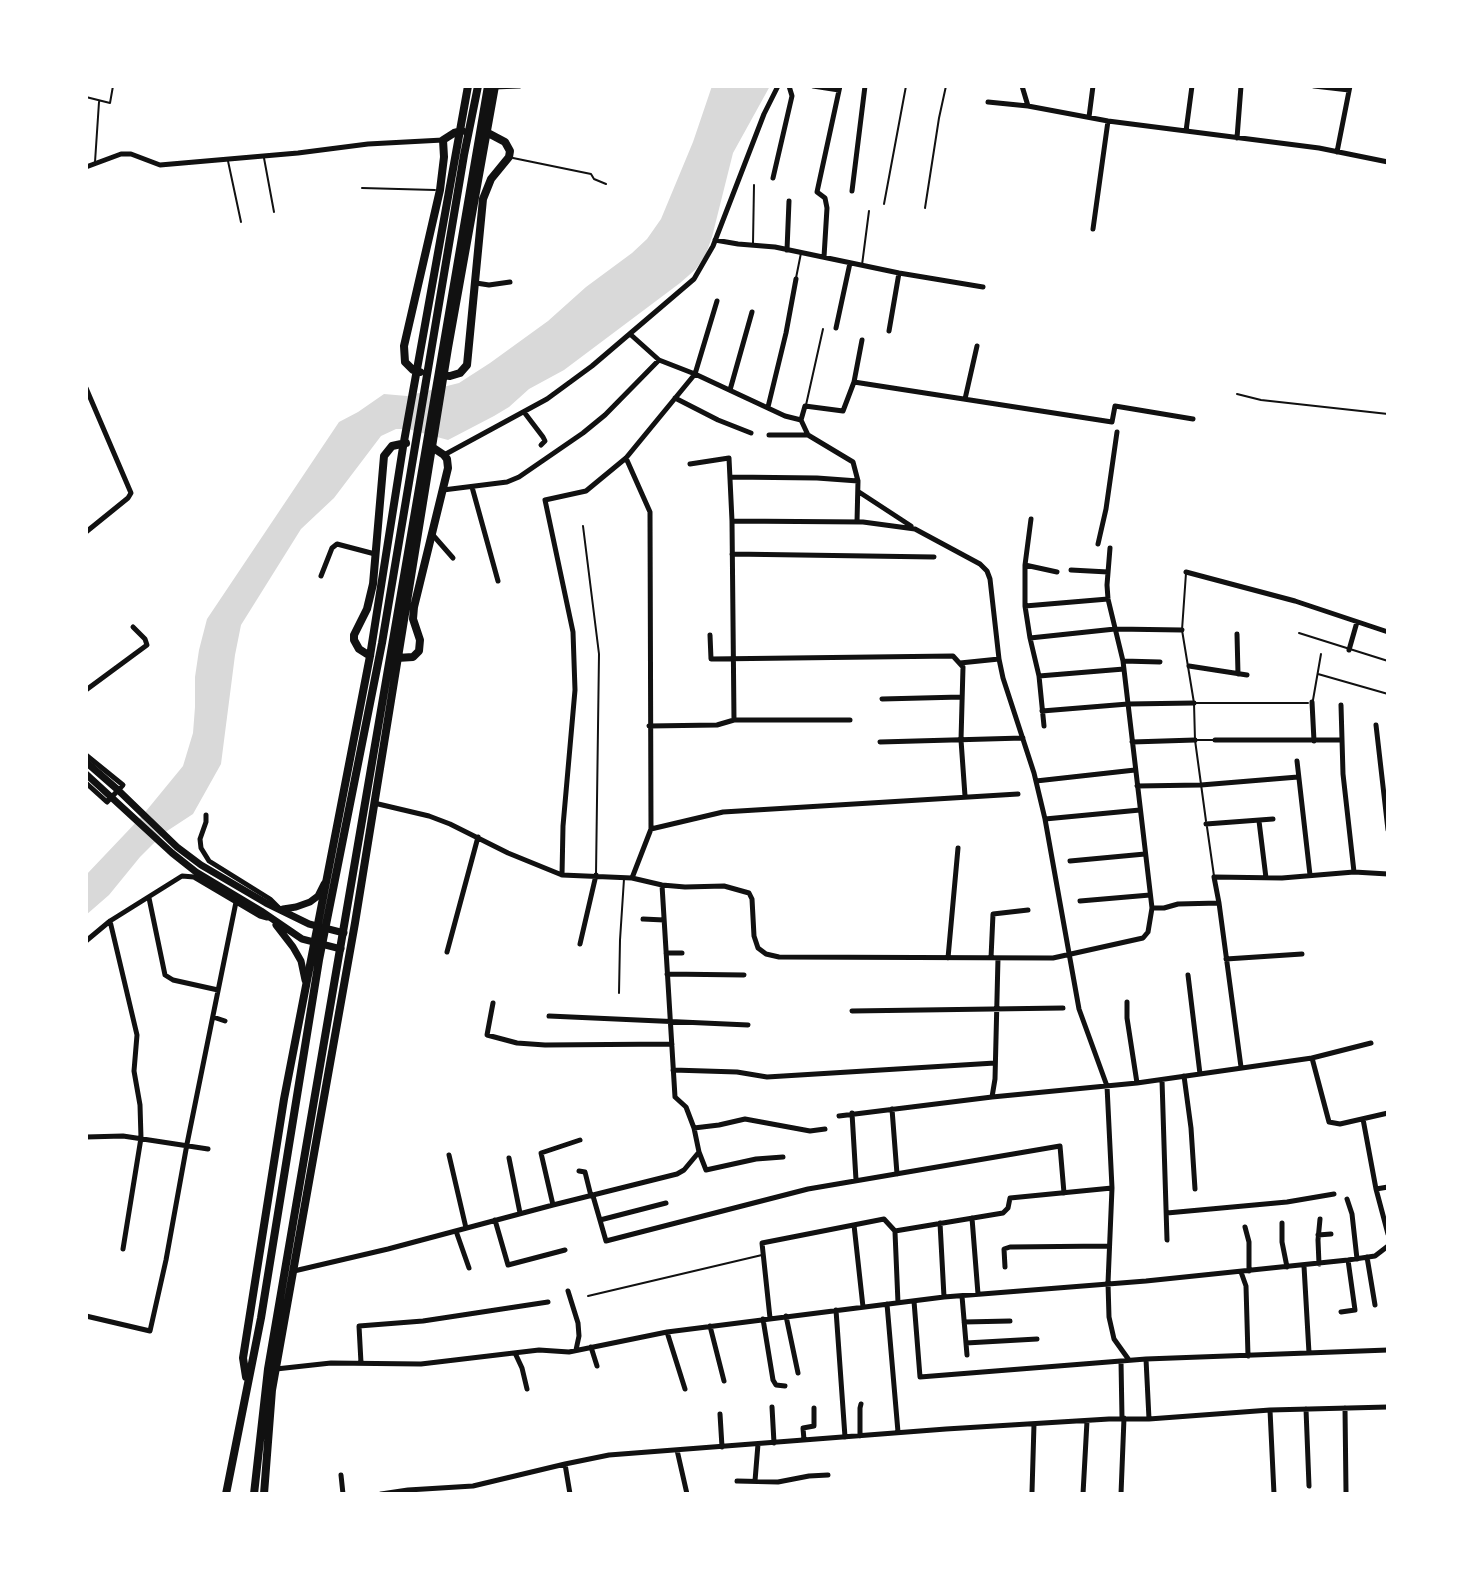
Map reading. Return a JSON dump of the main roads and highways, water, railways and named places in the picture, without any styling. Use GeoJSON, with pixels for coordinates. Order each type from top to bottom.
{"type":"FeatureCollection","features":[{"type":"Feature","properties":{"kind":"highway"},"geometry":{"type":"LineString","coordinates":[[331,875],[382,643],[464,155],[468,86]]}},
{"type":"Feature","properties":{"kind":"highway"},"geometry":{"type":"LineString","coordinates":[[226,1494],[261,1318],[293,1127],[318,944],[418,368],[452,179],[478,86]]}},
{"type":"Feature","properties":{"kind":"highway"},"geometry":{"type":"LineString","coordinates":[[254,1494],[341,949],[397,658],[488,133],[492,86]]}},
{"type":"Feature","properties":{"kind":"highway"},"geometry":{"type":"LineString","coordinates":[[264,1494],[272,1369],[293,1272],[355,923],[392,644],[475,157],[492,86]]}},
{"type":"Feature","properties":{"kind":"highway"},"geometry":{"type":"LineString","coordinates":[[464,131],[443,140],[440,190],[403,357],[408,366],[424,373],[450,376],[460,373],[469,358],[483,199],[491,179],[509,157],[510,151],[505,142],[488,133]]}},
{"type":"Feature","properties":{"kind":"highway"},"geometry":{"type":"LineString","coordinates":[[370,656],[359,649],[354,640],[370,598],[384,462],[388,449],[406,443],[435,449],[444,455],[448,463],[414,607],[419,651],[413,657],[397,658]]}},
{"type":"Feature","properties":{"kind":"highway"},"geometry":{"type":"LineString","coordinates":[[247,1386],[243,1358],[280,1125],[306,982],[318,944]]}},
{"type":"Feature","properties":{"kind":"highway"},"geometry":{"type":"LineString","coordinates":[[280,1125],[293,1127]]}},
{"type":"Feature","properties":{"kind":"main road"},"geometry":{"type":"LineString","coordinates":[[86,762],[189,856],[263,907],[297,954],[306,982]]}},
{"type":"Feature","properties":{"kind":"main road"},"geometry":{"type":"LineString","coordinates":[[86,774],[184,863],[263,907],[296,907],[314,899],[331,875]]}},
{"type":"Feature","properties":{"kind":"main road"},"geometry":{"type":"LineString","coordinates":[[280,909],[321,928],[344,933]]}},
{"type":"Feature","properties":{"kind":"main road"},"geometry":{"type":"LineString","coordinates":[[272,920],[298,937],[341,949]]}}]}
